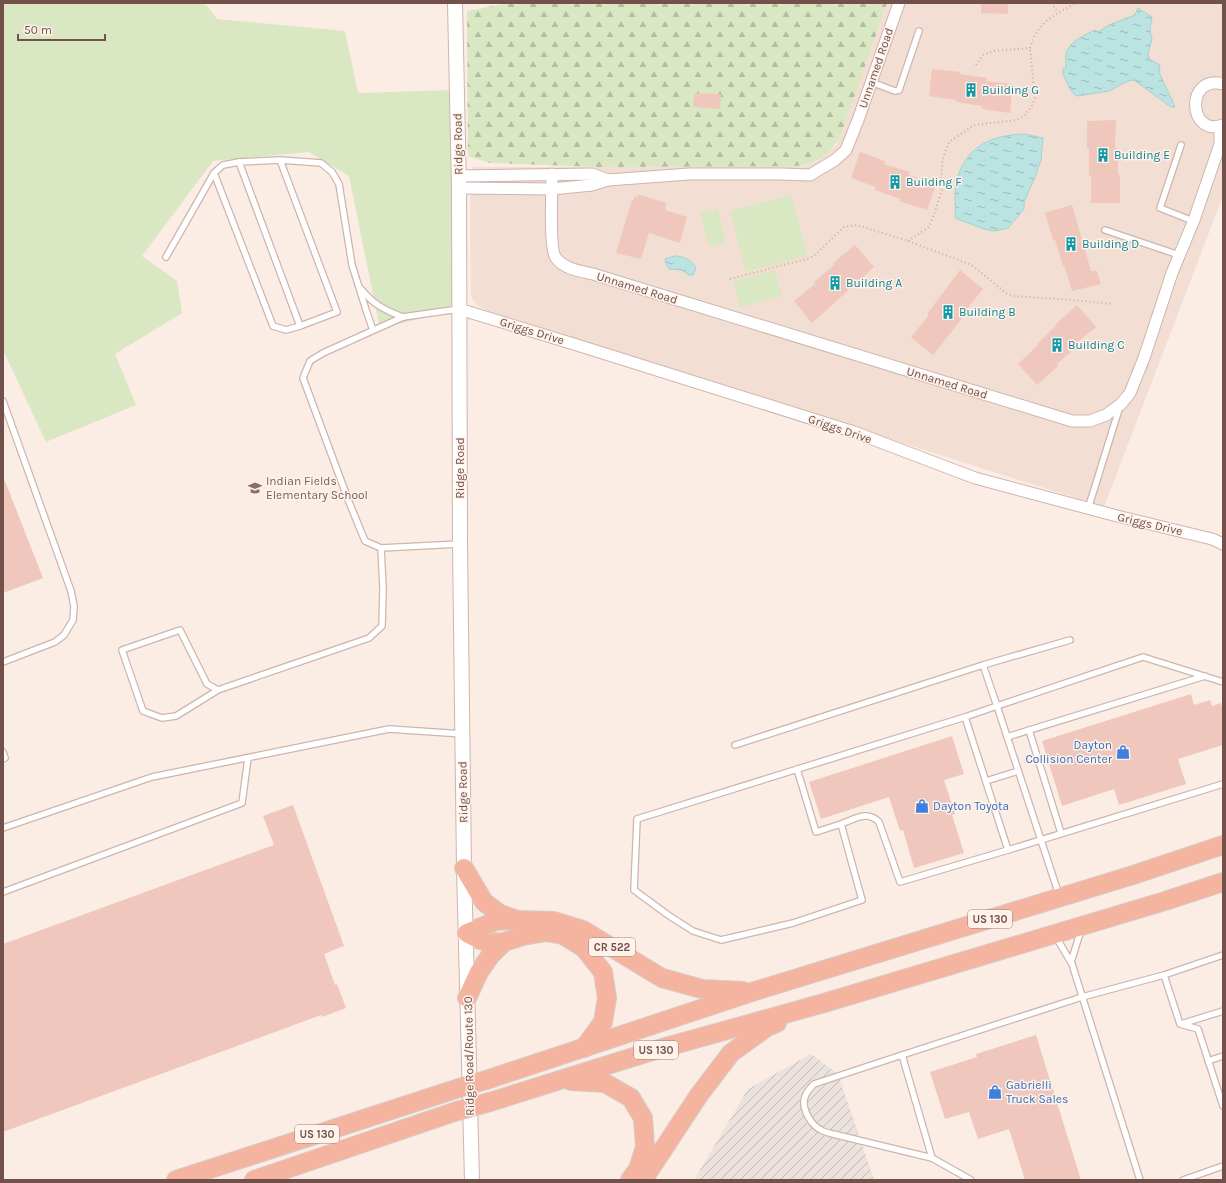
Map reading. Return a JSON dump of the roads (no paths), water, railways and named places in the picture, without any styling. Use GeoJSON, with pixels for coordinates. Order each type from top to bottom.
{"type":"FeatureCollection","features":[{"type":"Feature","properties":{"kind":"highway","name":"US 130"},"geometry":{"type":"LineString","coordinates":[[176,1180],[755,991],[1134,875],[1223,845]]}},
{"type":"Feature","properties":{"kind":"highway"},"geometry":{"type":"LineString","coordinates":[[464,868],[484,902],[500,914],[517,920]]}},
{"type":"Feature","properties":{"kind":"highway","name":"US 130"},"geometry":{"type":"LineString","coordinates":[[254,1180],[457,1111],[659,1049],[824,1003],[1082,926],[1223,882]]}},
{"type":"Feature","properties":{"kind":"highway","name":"CR 522"},"geometry":{"type":"LineString","coordinates":[[467,933],[496,921],[554,921],[583,930],[662,978],[702,990],[755,991]]}},
{"type":"Feature","properties":{"kind":"highway"},"geometry":{"type":"LineString","coordinates":[[467,933],[480,940],[490,943],[504,942],[523,936],[546,932],[563,935],[584,948],[603,972],[607,998],[603,1022],[584,1048]]}},
{"type":"Feature","properties":{"kind":"highway"},"geometry":{"type":"LineString","coordinates":[[467,998],[479,972],[490,956],[504,942]]}},
{"type":"Feature","properties":{"kind":"highway"},"geometry":{"type":"LineString","coordinates":[[643,1180],[698,1095],[731,1053],[766,1027],[824,1003]]}},
{"type":"Feature","properties":{"kind":"highway"},"geometry":{"type":"LineString","coordinates":[[560,1080],[605,1083],[631,1098],[643,1118],[645,1147],[638,1169],[630,1180]]}},
{"type":"Feature","properties":{"kind":"street","name":"Ridge Road"},"geometry":{"type":"LineString","coordinates":[[455,3],[464,868],[467,933]]}},
{"type":"Feature","properties":{"kind":"street","name":"Unnamed Road"},"geometry":{"type":"LineString","coordinates":[[458,182],[552,189],[592,185],[608,180],[689,174],[810,175],[835,160],[846,150],[899,3]]}},
{"type":"Feature","properties":{"kind":"street","name":"Unnamed Road"},"geometry":{"type":"LineString","coordinates":[[552,174],[552,244],[555,257],[564,266],[1072,421],[1090,421],[1106,415],[1121,404],[1130,393],[1144,358],[1172,273],[1193,221],[1220,144],[1222,126],[1214,127],[1207,125],[1197,115],[1195,108],[1197,94],[1207,85],[1214,83],[1223,84]]}},
{"type":"Feature","properties":{"kind":"street","name":"Unnamed Road"},"geometry":{"type":"LineString","coordinates":[[458,182],[552,174],[592,174],[608,180]]}},
{"type":"Feature","properties":{"kind":"street","name":"Griggs Drive"},"geometry":{"type":"LineString","coordinates":[[459,309],[854,432],[975,478],[1088,509],[1212,539],[1223,544]]}},
{"type":"Feature","properties":{"kind":"street","name":"Ridge Road/Route 130"},"geometry":{"type":"LineString","coordinates":[[467,933],[467,998],[472,1180]]}},
{"type":"Feature","properties":{"kind":"lane"},"geometry":{"type":"LineString","coordinates":[[870,82],[895,91],[899,90],[919,31]]}},
{"type":"Feature","properties":{"kind":"lane"},"geometry":{"type":"LineString","coordinates":[[1182,145],[1160,208],[1193,221]]}},
{"type":"Feature","properties":{"kind":"lane"},"geometry":{"type":"LineString","coordinates":[[214,174],[273,326],[286,330],[337,312],[280,160]]}},
{"type":"Feature","properties":{"kind":"lane"},"geometry":{"type":"LineString","coordinates":[[166,257],[214,174],[223,165],[239,162],[280,160],[321,163],[332,172],[340,184],[352,265],[374,330]]}},
{"type":"Feature","properties":{"kind":"lane"},"geometry":{"type":"LineString","coordinates":[[239,162],[300,326]]}},
{"type":"Feature","properties":{"kind":"lane"},"geometry":{"type":"LineString","coordinates":[[1105,230],[1179,255]]}},
{"type":"Feature","properties":{"kind":"lane"},"geometry":{"type":"LineString","coordinates":[[359,287],[370,300],[384,310],[402,317]]}},
{"type":"Feature","properties":{"kind":"lane"},"geometry":{"type":"LineString","coordinates":[[459,309],[402,317],[323,353],[310,361],[303,378],[365,541],[381,548],[460,544]]}},
{"type":"Feature","properties":{"kind":"lane"},"geometry":{"type":"LineString","coordinates":[[3,401],[71,591],[74,606],[73,620],[64,635],[55,642],[3,662]]}},
{"type":"Feature","properties":{"kind":"lane"},"geometry":{"type":"LineString","coordinates":[[1088,509],[1121,404]]}},
{"type":"Feature","properties":{"kind":"lane"},"geometry":{"type":"LineString","coordinates":[[218,690],[207,684],[180,630],[122,650],[143,711],[162,718],[176,716],[218,690],[369,638],[382,626],[383,589],[381,548]]}},
{"type":"Feature","properties":{"kind":"lane"},"geometry":{"type":"LineString","coordinates":[[735,745],[983,665],[1070,640]]}},
{"type":"Feature","properties":{"kind":"lane"},"geometry":{"type":"LineString","coordinates":[[841,824],[862,900],[793,923],[721,940],[693,931],[634,890],[637,819],[965,717],[1143,657],[1223,682]]}},
{"type":"Feature","properties":{"kind":"lane"},"geometry":{"type":"LineString","coordinates":[[983,665],[1060,898]]}},
{"type":"Feature","properties":{"kind":"lane"},"geometry":{"type":"LineString","coordinates":[[1007,737],[1205,676]]}},
{"type":"Feature","properties":{"kind":"lane"},"geometry":{"type":"LineString","coordinates":[[965,717],[1008,850]]}},
{"type":"Feature","properties":{"kind":"lane"},"geometry":{"type":"LineString","coordinates":[[3,828],[152,777],[389,729],[463,734]]}},
{"type":"Feature","properties":{"kind":"lane"},"geometry":{"type":"LineString","coordinates":[[1029,730],[1061,833]]}},
{"type":"Feature","properties":{"kind":"lane"},"geometry":{"type":"LineString","coordinates":[[3,752],[5,758],[3,759]]}},
{"type":"Feature","properties":{"kind":"lane"},"geometry":{"type":"LineString","coordinates":[[3,892],[242,803],[248,758]]}},
{"type":"Feature","properties":{"kind":"lane"},"geometry":{"type":"LineString","coordinates":[[797,769],[816,832],[866,815],[874,817],[879,822],[900,882],[1223,784]]}},
{"type":"Feature","properties":{"kind":"lane"},"geometry":{"type":"LineString","coordinates":[[986,781],[1018,771]]}},
{"type":"Feature","properties":{"kind":"lane"},"geometry":{"type":"LineString","coordinates":[[1071,962],[1082,926]]}},
{"type":"Feature","properties":{"kind":"lane"},"geometry":{"type":"LineString","coordinates":[[1054,934],[1071,962],[1140,1180]]}},
{"type":"Feature","properties":{"kind":"lane"},"geometry":{"type":"LineString","coordinates":[[971,1180],[932,1158],[820,1130],[811,1123],[806,1111],[804,1099],[809,1089],[814,1084],[902,1055],[1082,997],[1164,975],[1223,955]]}},
{"type":"Feature","properties":{"kind":"lane"},"geometry":{"type":"LineString","coordinates":[[1164,975],[1180,1024]]}},
{"type":"Feature","properties":{"kind":"lane"},"geometry":{"type":"LineString","coordinates":[[1180,1024],[1223,1011]]}},
{"type":"Feature","properties":{"kind":"lane"},"geometry":{"type":"LineString","coordinates":[[1180,1024],[1198,1029],[1223,1106]]}},
{"type":"Feature","properties":{"kind":"lane"},"geometry":{"type":"LineString","coordinates":[[902,1055],[932,1158]]}},
{"type":"Feature","properties":{"kind":"lane"},"geometry":{"type":"LineString","coordinates":[[1208,1061],[1223,1056]]}},
{"type":"Feature","properties":{"kind":"lane"},"geometry":{"type":"LineString","coordinates":[[1183,1180],[1223,1166]]}},
{"type":"Feature","properties":{"kind":"water"},"geometry":{"type":"Polygon","coordinates":[[[1138,8],[1152,17],[1150,30],[1152,39],[1148,53],[1149,59],[1160,65],[1159,72],[1175,107],[1171,107],[1134,80],[1128,81],[1109,91],[1077,96],[1069,87],[1063,74],[1063,69],[1066,67],[1066,53],[1069,47],[1079,38],[1095,30],[1098,32],[1109,25],[1135,15],[1138,8]]]}},
{"type":"Feature","properties":{"kind":"water"},"geometry":{"type":"Polygon","coordinates":[[[1025,134],[1043,138],[1041,160],[1024,202],[1024,209],[1008,228],[995,231],[984,229],[955,218],[956,184],[965,161],[972,152],[980,146],[1001,137],[1025,134]]]}},
{"type":"Feature","properties":{"kind":"water"},"geometry":{"type":"Polygon","coordinates":[[[674,256],[684,258],[692,263],[696,268],[693,275],[689,275],[682,270],[669,269],[665,259],[674,256]]]}},
{"type":"Feature","properties":{"kind":"place","name":"Building G"},"geometry":{"type":"Point","coordinates":[971,90]}},
{"type":"Feature","properties":{"kind":"place","name":"Building E"},"geometry":{"type":"Point","coordinates":[1103,155]}},
{"type":"Feature","properties":{"kind":"place","name":"Building F"},"geometry":{"type":"Point","coordinates":[895,182]}},
{"type":"Feature","properties":{"kind":"place","name":"Building D"},"geometry":{"type":"Point","coordinates":[1071,244]}},
{"type":"Feature","properties":{"kind":"place","name":"Building A"},"geometry":{"type":"Point","coordinates":[835,283]}},
{"type":"Feature","properties":{"kind":"place","name":"Building B"},"geometry":{"type":"Point","coordinates":[948,312]}},
{"type":"Feature","properties":{"kind":"place","name":"Building C"},"geometry":{"type":"Point","coordinates":[1057,345]}},
{"type":"Feature","properties":{"kind":"place","name":"Indian Fields Elementary School"},"geometry":{"type":"Point","coordinates":[255,488]}},
{"type":"Feature","properties":{"kind":"place","name":"Dayton Collision Center"},"geometry":{"type":"Point","coordinates":[1123,752]}},
{"type":"Feature","properties":{"kind":"place","name":"Dayton Toyota"},"geometry":{"type":"Point","coordinates":[922,806]}},
{"type":"Feature","properties":{"kind":"place","name":"Gabrielli Truck Sales"},"geometry":{"type":"Point","coordinates":[995,1092]}}]}
